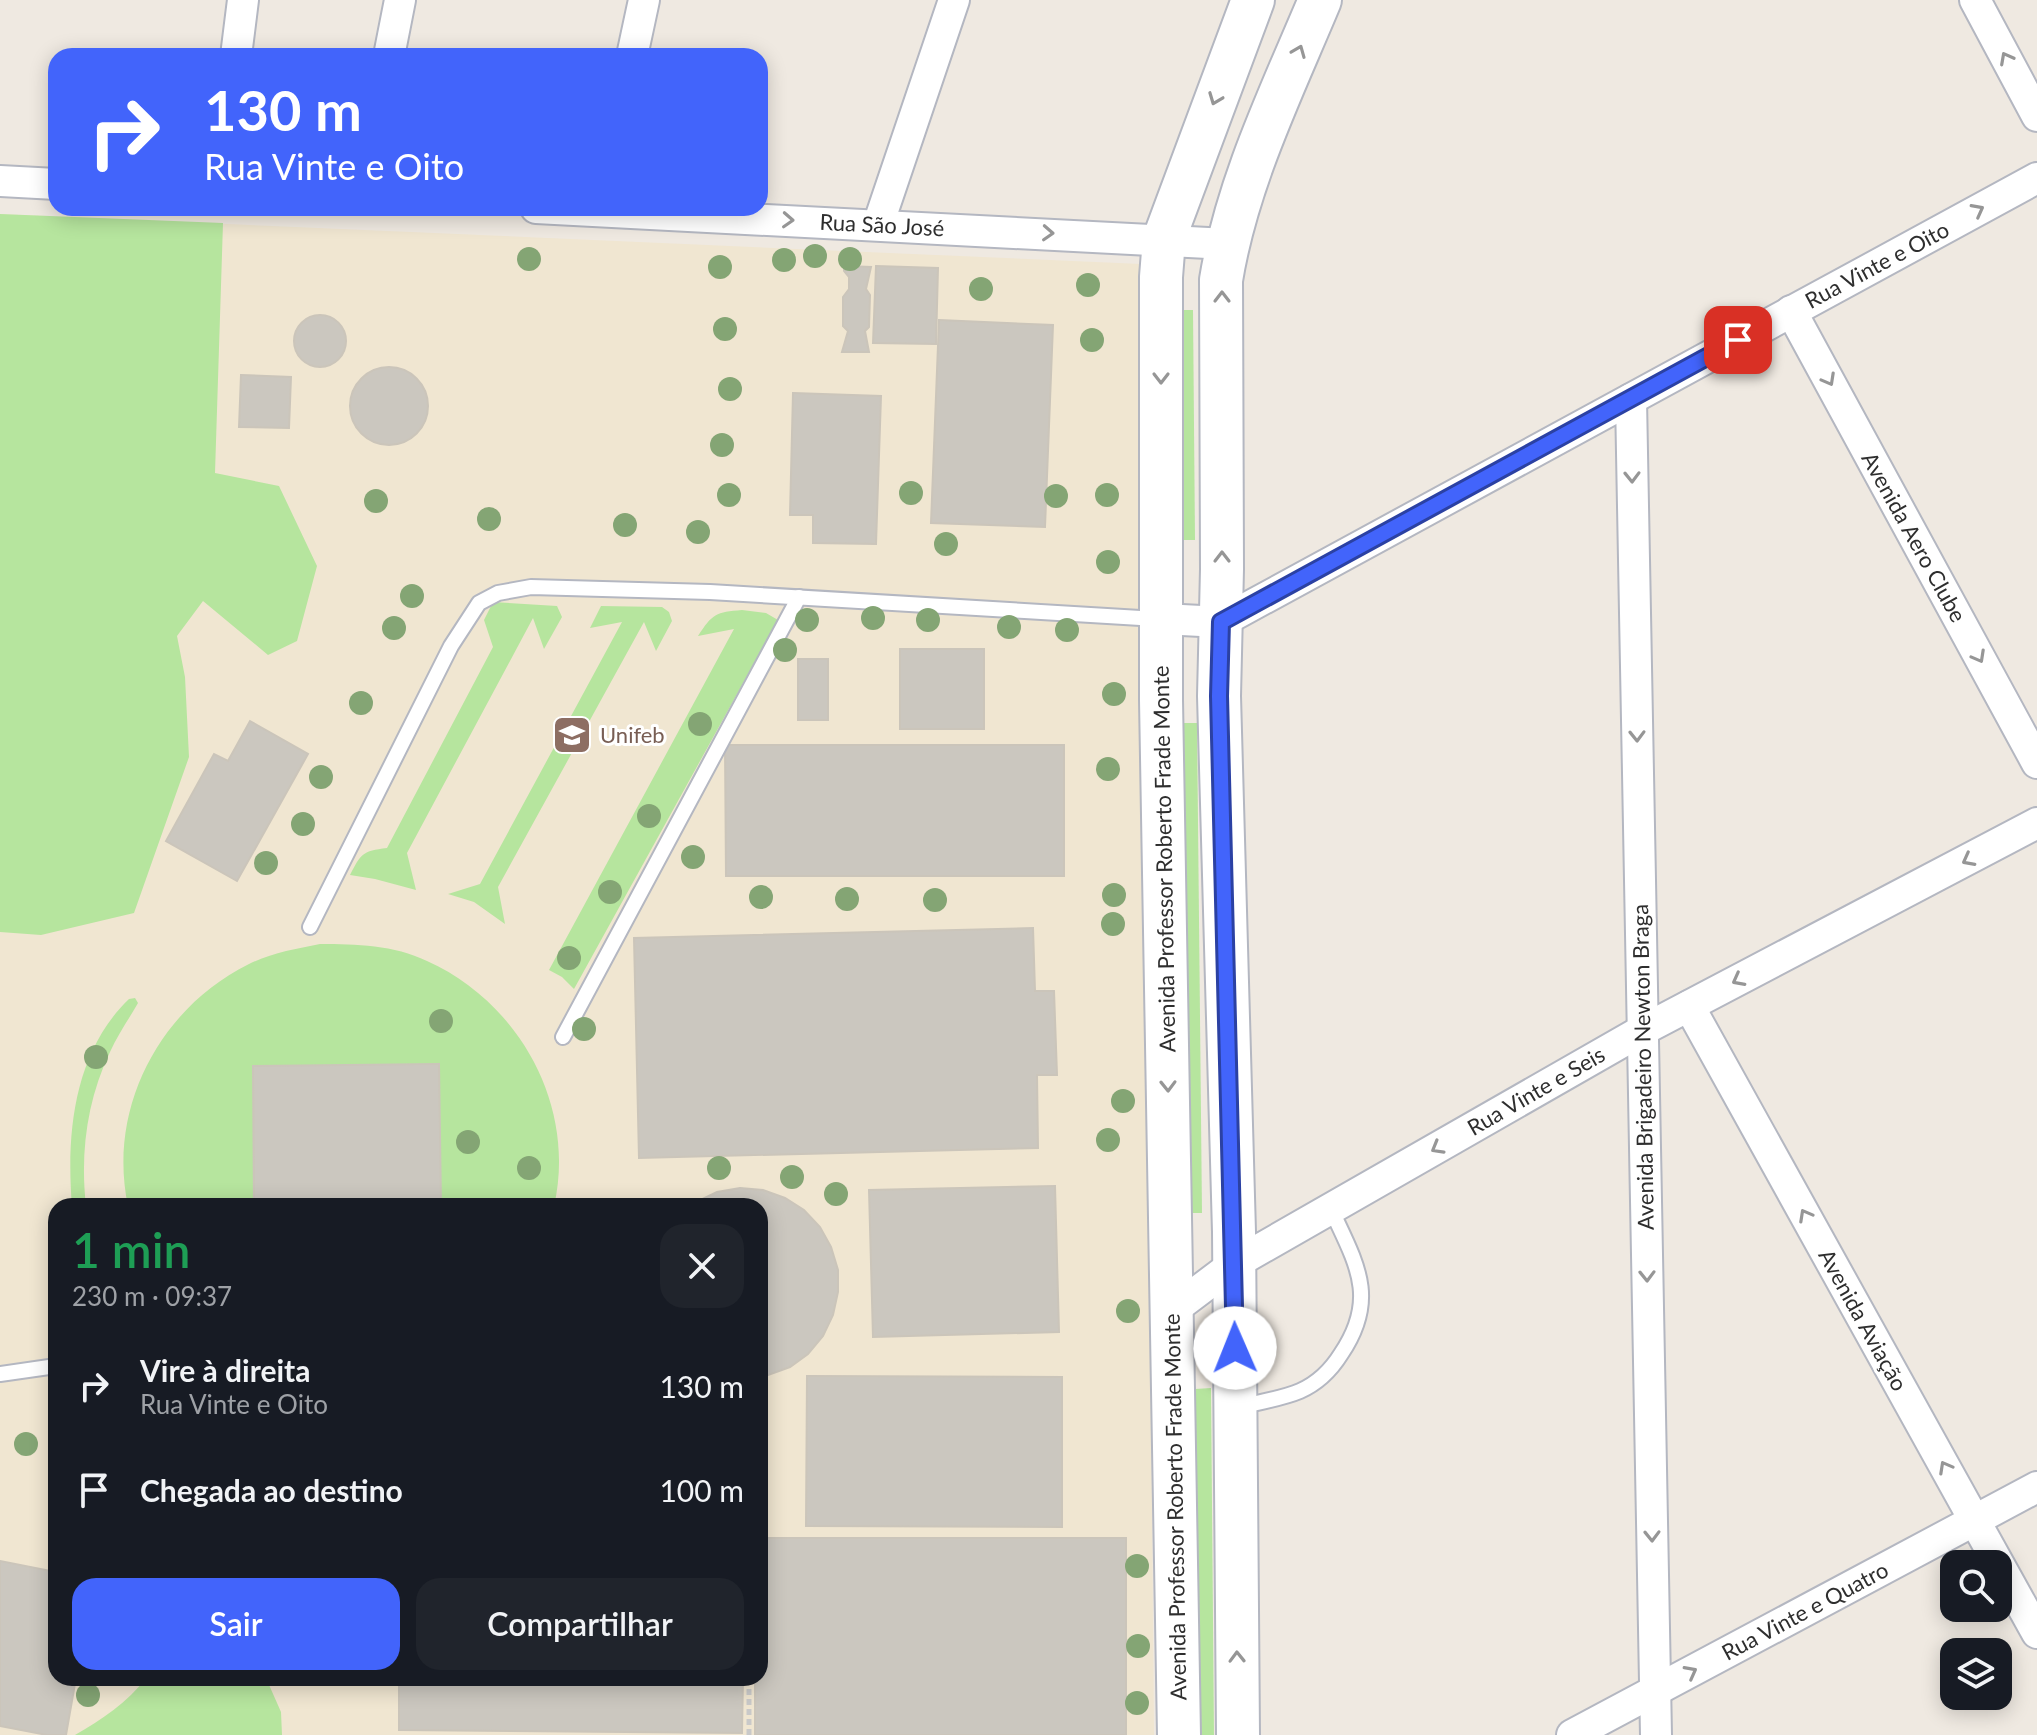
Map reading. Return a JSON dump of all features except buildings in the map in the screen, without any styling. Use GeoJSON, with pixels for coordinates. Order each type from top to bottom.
{"type":"FeatureCollection","features":[{"type":"Feature","properties":{"kind":"main road","name":"Avenida Professor Roberto Frade Monte"},"geometry":{"type":"LineString","coordinates":[[1179,1735],[1162,619],[1161,277],[1164,239],[1253,0]]}},
{"type":"Feature","properties":{"kind":"main road"},"geometry":{"type":"LineString","coordinates":[[1238,1735],[1234,1264],[1219,696],[1221,280],[1227,244],[1254,160],[1320,0]]}},
{"type":"Feature","properties":{"kind":"street"},"geometry":{"type":"LineString","coordinates":[[237,48],[243,0]]}},
{"type":"Feature","properties":{"kind":"street"},"geometry":{"type":"LineString","coordinates":[[391,48],[400,0]]}},
{"type":"Feature","properties":{"kind":"street"},"geometry":{"type":"LineString","coordinates":[[634,48],[644,0]]}},
{"type":"Feature","properties":{"kind":"street"},"geometry":{"type":"LineString","coordinates":[[878,225],[954,0]]}},
{"type":"Feature","properties":{"kind":"street"},"geometry":{"type":"LineString","coordinates":[[1975,0],[2037,116]]}},
{"type":"Feature","properties":{"kind":"street","name":"Rua Vinte e Oito"},"geometry":{"type":"LineString","coordinates":[[1221,622],[2037,178]]}},
{"type":"Feature","properties":{"kind":"street"},"geometry":{"type":"LineString","coordinates":[[0,181],[48,184]]}},
{"type":"Feature","properties":{"kind":"street","name":"Rua São José"},"geometry":{"type":"LineString","coordinates":[[710,216],[1227,244]]}},
{"type":"Feature","properties":{"kind":"street","name":"Avenida Aero Clube"},"geometry":{"type":"LineString","coordinates":[[1791,311],[2037,763]]}},
{"type":"Feature","properties":{"kind":"street","name":"Avenida Brigadeiro Newton Braga"},"geometry":{"type":"LineString","coordinates":[[1631,399],[1656,1735]]}},
{"type":"Feature","properties":{"kind":"street"},"geometry":{"type":"LineString","coordinates":[[1162,619],[1221,622]]}},
{"type":"Feature","properties":{"kind":"street","name":"Rua Vinte e Seis"},"geometry":{"type":"LineString","coordinates":[[1173,1310],[1234,1264],[1643,1030],[2037,823]]}},
{"type":"Feature","properties":{"kind":"street","name":"Avenida Aviação"},"geometry":{"type":"LineString","coordinates":[[1689,1006],[2037,1633]]}},
{"type":"Feature","properties":{"kind":"street","name":"Rua Vinte e Quatro"},"geometry":{"type":"LineString","coordinates":[[1572,1735],[2037,1487]]}},
{"type":"Feature","properties":{"kind":"lane"},"geometry":{"type":"LineString","coordinates":[[310,927],[451,646],[479,603],[498,593],[531,587],[799,597],[1162,619]]}},
{"type":"Feature","properties":{"kind":"lane"},"geometry":{"type":"LineString","coordinates":[[563,1037],[799,597]]}},
{"type":"Feature","properties":{"kind":"lane"},"geometry":{"type":"LineString","coordinates":[[1235,1409],[1298,1392],[1317,1382],[1333,1367],[1356,1329],[1363,1308],[1360,1281],[1353,1256],[1331,1209]]}},
{"type":"Feature","properties":{"kind":"lane"},"geometry":{"type":"LineString","coordinates":[[0,1374],[48,1367]]}},
{"type":"Feature","properties":{"kind":"path"},"geometry":{"type":"LineString","coordinates":[[749,1686],[749,1735]]}},
{"type":"Feature","properties":{"kind":"shaded area","name":"Unifeb"},"geometry":{"type":"Polygon","coordinates":[[[0,214],[1141,264],[1154,1735],[0,1735],[0,214]]]}},
{"type":"Feature","properties":{"kind":"green space"},"geometry":{"type":"Polygon","coordinates":[[[0,214],[223,223],[215,473],[279,486],[317,566],[297,641],[268,655],[203,601],[177,636],[185,677],[189,757],[134,913],[41,935],[0,932],[0,214]]]}},
{"type":"Feature","properties":{"kind":"green space"},"geometry":{"type":"Polygon","coordinates":[[[1177,310],[1193,310],[1195,540],[1179,540],[1177,310]]]}},
{"type":"Feature","properties":{"kind":"green space"},"geometry":{"type":"Polygon","coordinates":[[[493,602],[557,606],[562,617],[544,649],[533,618],[407,853],[416,890],[350,875],[363,855],[387,848],[493,647],[484,620],[493,602]]]}},
{"type":"Feature","properties":{"kind":"green space"},"geometry":{"type":"Polygon","coordinates":[[[601,606],[662,607],[669,612],[672,621],[656,651],[644,622],[498,887],[505,924],[474,902],[448,894],[480,884],[622,622],[590,628],[601,606]]]}},
{"type":"Feature","properties":{"kind":"green space"},"geometry":{"type":"Polygon","coordinates":[[[742,610],[766,613],[778,620],[574,989],[549,970],[734,629],[698,636],[716,616],[742,610]]]}},
{"type":"Feature","properties":{"kind":"green space"},"geometry":{"type":"Polygon","coordinates":[[[1182,723],[1197,723],[1202,1213],[1186,1213],[1182,723]]]}},
{"type":"Feature","properties":{"kind":"green space"},"geometry":{"type":"Polygon","coordinates":[[[320,944],[388,949],[427,961],[460,979],[489,1003],[514,1030],[534,1061],[548,1095],[557,1131],[559,1168],[555,1198],[441,1198],[439,1064],[253,1066],[254,1198],[127,1198],[124,1169],[126,1133],[134,1098],[147,1065],[166,1034],[217,983],[249,964],[275,954],[320,944]]]}},
{"type":"Feature","properties":{"kind":"green space"},"geometry":{"type":"Polygon","coordinates":[[[135,998],[138,1003],[110,1052],[91,1108],[85,1147],[85,1198],[71,1198],[73,1122],[85,1069],[96,1043],[129,999],[135,998]]]}},
{"type":"Feature","properties":{"kind":"green space"},"geometry":{"type":"Polygon","coordinates":[[[1211,1388],[1214,1735],[1198,1735],[1195,1389],[1211,1388]]]}},
{"type":"Feature","properties":{"kind":"green space"},"geometry":{"type":"Polygon","coordinates":[[[139,1686],[270,1686],[281,1712],[282,1735],[75,1735],[139,1686]]]}},
{"type":"Feature","properties":{"kind":"place","name":"Unifeb"},"geometry":{"type":"Point","coordinates":[572,735]}},
{"type":"Feature","properties":{"kind":"route"},"geometry":{"type":"LineString","coordinates":[[1235,1348],[1219,696],[1221,622],[1738,340]]}}]}
